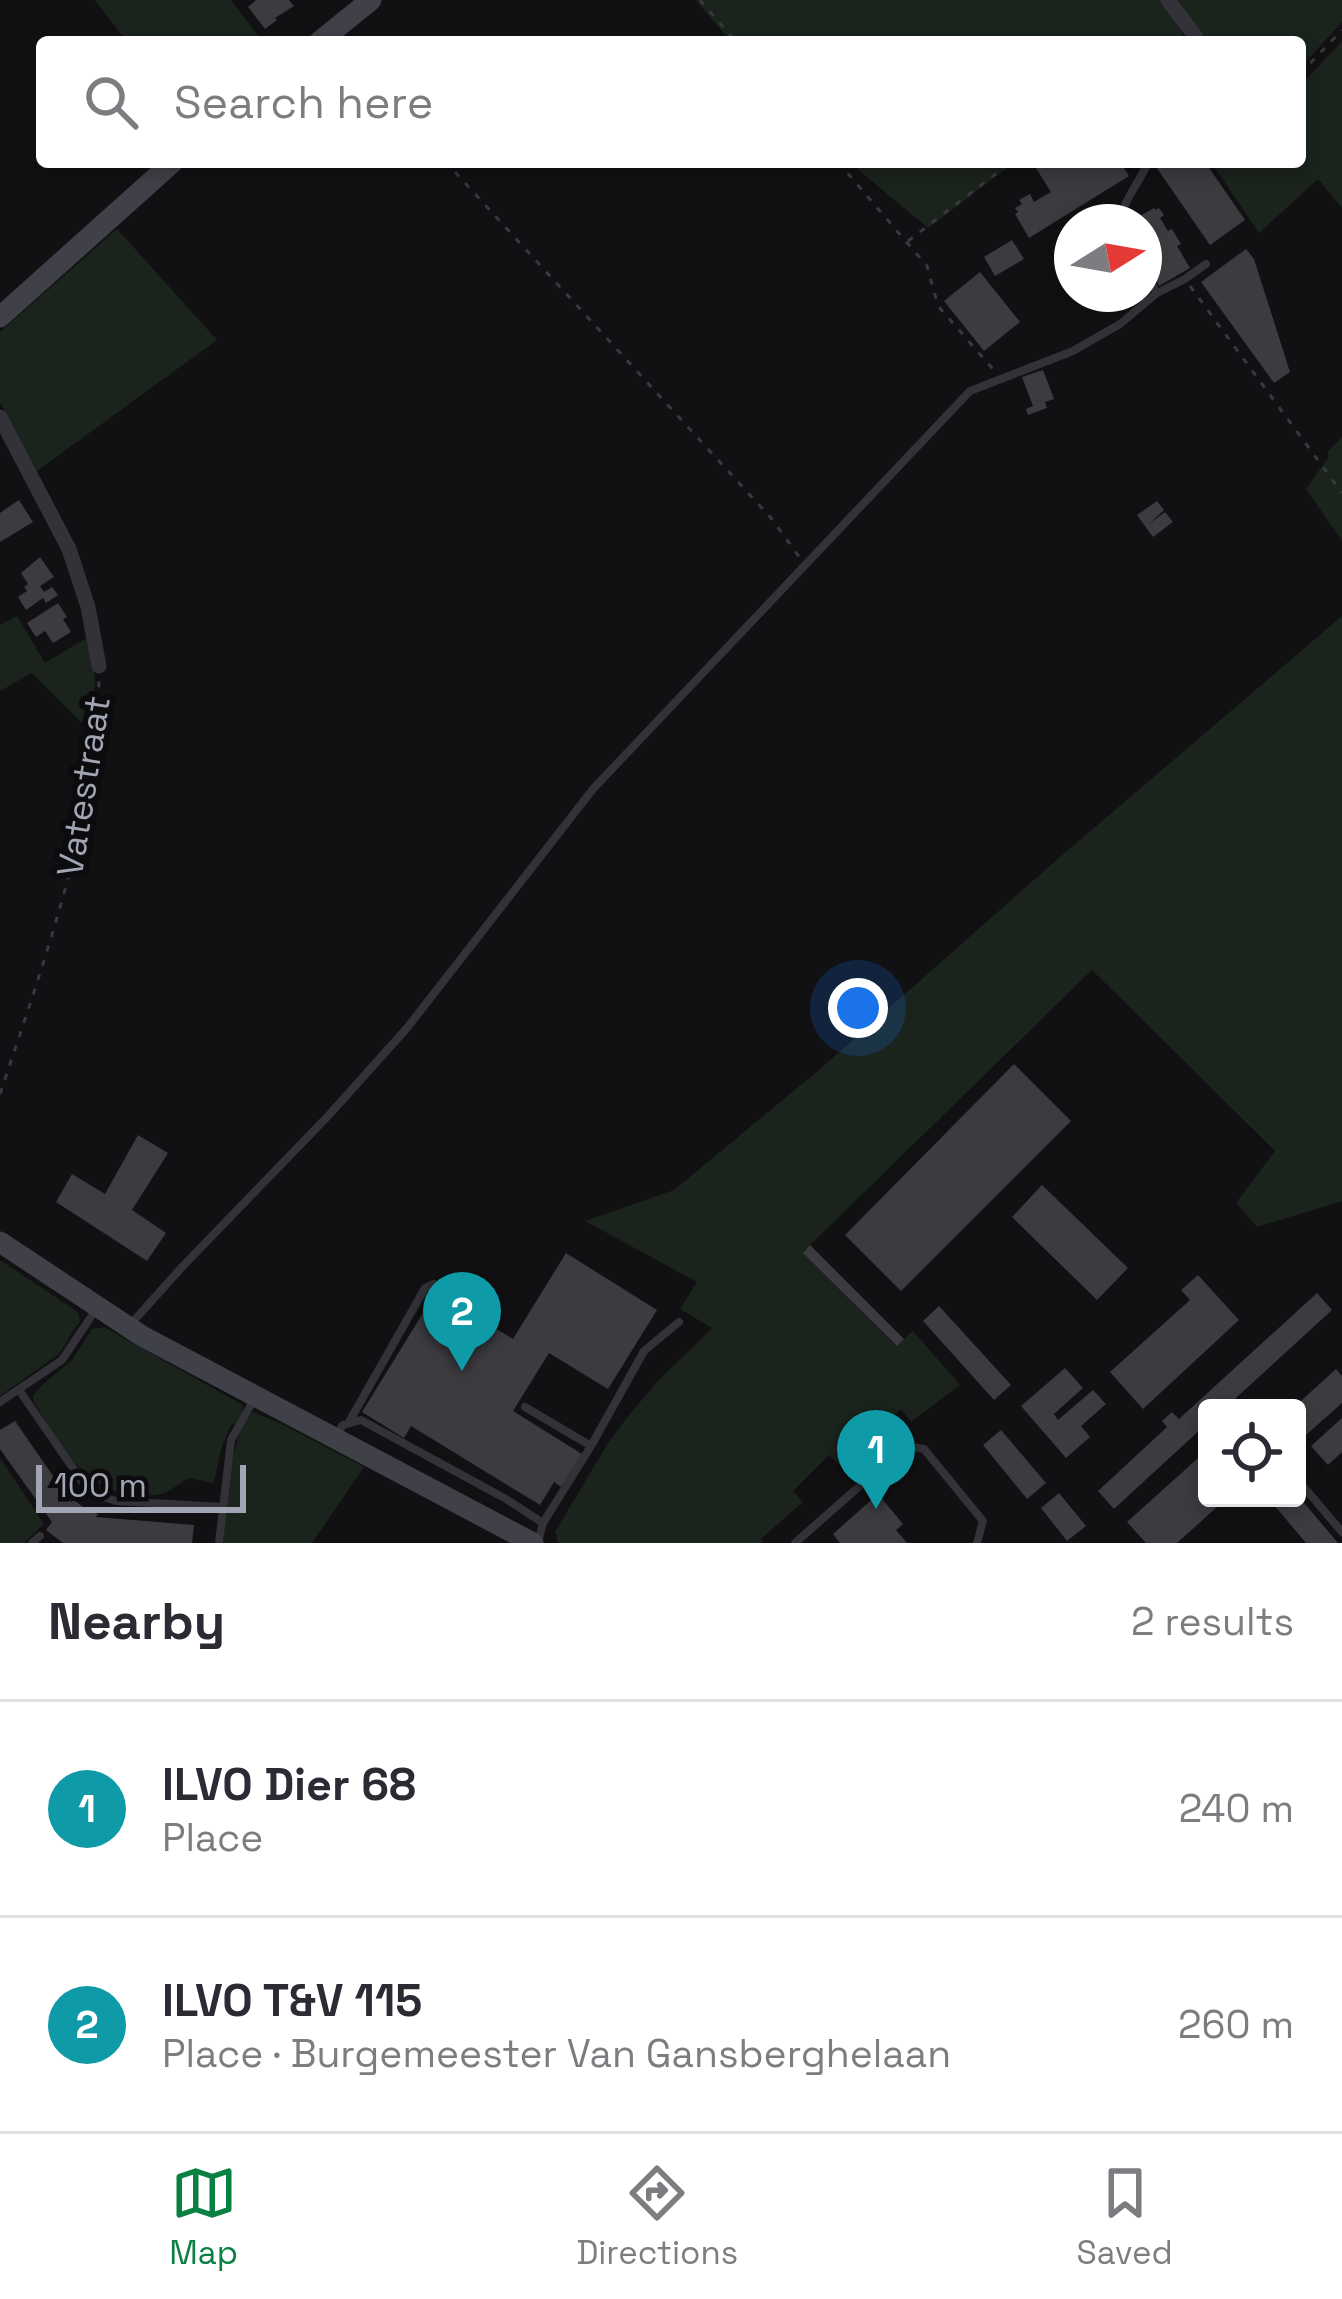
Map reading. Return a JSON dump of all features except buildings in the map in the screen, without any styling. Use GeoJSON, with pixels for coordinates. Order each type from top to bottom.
{"type":"FeatureCollection","features":[{"type":"Feature","properties":{"kind":"street"},"geometry":{"type":"LineString","coordinates":[[326,36],[371,0]]}},
{"type":"Feature","properties":{"kind":"street"},"geometry":{"type":"LineString","coordinates":[[1168,0],[1195,36]]}},
{"type":"Feature","properties":{"kind":"street"},"geometry":{"type":"LineString","coordinates":[[0,317],[166,168]]}},
{"type":"Feature","properties":{"kind":"street","name":"Vatestraat"},"geometry":{"type":"LineString","coordinates":[[0,417],[69,549],[88,607],[99,666]]}},
{"type":"Feature","properties":{"kind":"street"},"geometry":{"type":"LineString","coordinates":[[0,1243],[128,1327],[255,1396],[341,1431],[538,1536]]}},
{"type":"Feature","properties":{"kind":"lane"},"geometry":{"type":"LineString","coordinates":[[1127,204],[1146,168]]}},
{"type":"Feature","properties":{"kind":"lane"},"geometry":{"type":"LineString","coordinates":[[1162,290],[1206,264]]}},
{"type":"Feature","properties":{"kind":"lane"},"geometry":{"type":"LineString","coordinates":[[128,1327],[407,1028],[593,789],[970,391],[1073,351],[1134,312]]}},
{"type":"Feature","properties":{"kind":"lane"},"geometry":{"type":"LineString","coordinates":[[341,1431],[425,1288],[434,1284]]}},
{"type":"Feature","properties":{"kind":"lane"},"geometry":{"type":"LineString","coordinates":[[0,1402],[62,1360],[98,1306]]}},
{"type":"Feature","properties":{"kind":"lane"},"geometry":{"type":"LineString","coordinates":[[538,1536],[644,1352],[680,1322]]}},
{"type":"Feature","properties":{"kind":"lane"},"geometry":{"type":"LineString","coordinates":[[19,1390],[90,1493],[116,1501],[223,1507]]}},
{"type":"Feature","properties":{"kind":"lane"},"geometry":{"type":"LineString","coordinates":[[219,1543],[230,1440],[255,1396]]}},
{"type":"Feature","properties":{"kind":"lane"},"geometry":{"type":"LineString","coordinates":[[525,1407],[591,1446]]}},
{"type":"Feature","properties":{"kind":"lane"},"geometry":{"type":"LineString","coordinates":[[795,1543],[905,1446],[924,1449],[983,1521],[977,1543]]}},
{"type":"Feature","properties":{"kind":"lane"},"geometry":{"type":"LineString","coordinates":[[1306,1489],[1342,1532]]}},
{"type":"Feature","properties":{"kind":"path"},"geometry":{"type":"LineString","coordinates":[[700,0],[731,36]]}},
{"type":"Feature","properties":{"kind":"path"},"geometry":{"type":"LineString","coordinates":[[1306,68],[1342,30]]}},
{"type":"Feature","properties":{"kind":"path"},"geometry":{"type":"LineString","coordinates":[[843,168],[927,266],[938,306],[1001,378]]}},
{"type":"Feature","properties":{"kind":"path"},"geometry":{"type":"LineString","coordinates":[[906,242],[1003,168]]}},
{"type":"Feature","properties":{"kind":"path"},"geometry":{"type":"LineString","coordinates":[[455,172],[771,518],[805,565]]}},
{"type":"Feature","properties":{"kind":"path"},"geometry":{"type":"LineString","coordinates":[[1185,279],[1342,493]]}},
{"type":"Feature","properties":{"kind":"path","name":"Vatestraat"},"geometry":{"type":"LineString","coordinates":[[0,1094],[65,897],[82,830],[98,726],[99,666]]}},
{"type":"Feature","properties":{"kind":"shaded area"},"geometry":{"type":"Polygon","coordinates":[[[95,0],[231,0],[258,36],[122,36],[95,0]]]}},
{"type":"Feature","properties":{"kind":"shaded area"},"geometry":{"type":"Polygon","coordinates":[[[696,0],[1161,0],[1183,36],[726,36],[696,0]]]}},
{"type":"Feature","properties":{"kind":"shaded area"},"geometry":{"type":"Polygon","coordinates":[[[1176,0],[1342,0],[1342,22],[1306,61],[1306,36],[1196,36],[1176,0]]]}},
{"type":"Feature","properties":{"kind":"shaded area"},"geometry":{"type":"Polygon","coordinates":[[[1342,41],[1342,208],[1318,179],[1259,233],[1215,168],[1306,168],[1306,80],[1342,41]]]}},
{"type":"Feature","properties":{"kind":"shaded area"},"geometry":{"type":"Polygon","coordinates":[[[856,168],[1007,168],[928,228],[856,168]]]}},
{"type":"Feature","properties":{"kind":"shaded area"},"geometry":{"type":"Polygon","coordinates":[[[117,229],[217,340],[37,471],[0,402],[0,332],[117,229]]]}},
{"type":"Feature","properties":{"kind":"shaded area"},"geometry":{"type":"Polygon","coordinates":[[[1342,437],[1342,541],[1306,489],[1342,437]]]}},
{"type":"Feature","properties":{"kind":"shaded area"},"geometry":{"type":"Polygon","coordinates":[[[17,616],[45,663],[90,636],[95,682],[91,732],[32,673],[0,691],[0,625],[17,616]]]}},
{"type":"Feature","properties":{"kind":"shaded area"},"geometry":{"type":"Polygon","coordinates":[[[1342,616],[1342,1201],[1257,1227],[1236,1203],[1275,1151],[1092,970],[803,1252],[896,1346],[913,1331],[960,1385],[911,1422],[901,1409],[839,1464],[829,1455],[793,1491],[803,1502],[761,1539],[763,1543],[558,1543],[555,1532],[608,1443],[659,1380],[712,1328],[680,1309],[697,1282],[585,1221],[674,1190],[1342,616]]]}},
{"type":"Feature","properties":{"kind":"shaded area"},"geometry":{"type":"Polygon","coordinates":[[[0,1260],[78,1312],[80,1322],[59,1354],[0,1396],[0,1260]]]}},
{"type":"Feature","properties":{"kind":"shaded area"},"geometry":{"type":"Polygon","coordinates":[[[104,1327],[243,1405],[221,1449],[214,1483],[189,1478],[160,1494],[145,1495],[109,1489],[82,1471],[61,1446],[33,1396],[72,1360],[92,1329],[104,1327]]]}},
{"type":"Feature","properties":{"kind":"shaded area"},"geometry":{"type":"Polygon","coordinates":[[[253,1412],[364,1467],[312,1543],[223,1543],[234,1454],[253,1412]]]}},
{"type":"Feature","properties":{"kind":"shaded area"},"geometry":{"type":"Polygon","coordinates":[[[0,1458],[44,1524],[24,1543],[0,1543],[0,1458]]]}},
{"type":"Feature","properties":{"kind":"place","name":"ILVO T&V 115"},"geometry":{"type":"Point","coordinates":[462,1371]}},
{"type":"Feature","properties":{"kind":"place","name":"ILVO Dier 68"},"geometry":{"type":"Point","coordinates":[876,1509]}}]}
